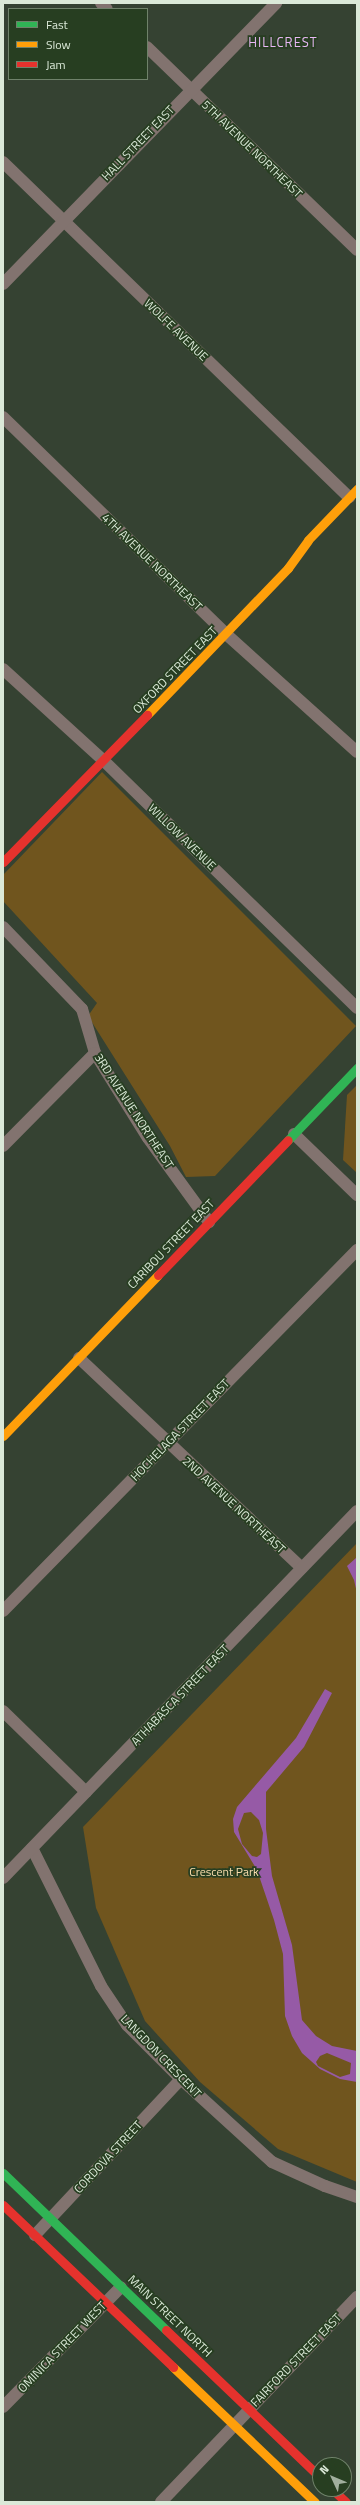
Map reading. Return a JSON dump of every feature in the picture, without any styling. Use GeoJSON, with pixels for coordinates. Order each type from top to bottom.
{"type":"FeatureCollection","features":[{"type":"Feature","properties":{"kind":"street","name":"HALL STREET EAST"},"geometry":{"type":"LineString","coordinates":[[3,284],[276,3]]}},
{"type":"Feature","properties":{"kind":"street","name":"5TH AVENUE NORTHEAST"},"geometry":{"type":"LineString","coordinates":[[148,48],[357,250]]}},
{"type":"Feature","properties":{"kind":"street","name":"WOLFE AVENUE"},"geometry":{"type":"LineString","coordinates":[[3,162],[63,221],[353,493]]}},
{"type":"Feature","properties":{"kind":"street","name":"4TH AVENUE NORTHEAST"},"geometry":{"type":"LineString","coordinates":[[3,417],[226,634],[357,752]]}},
{"type":"Feature","properties":{"kind":"street","name":"OXFORD STREET EAST"},"geometry":{"type":"LineString","coordinates":[[3,862],[226,634],[353,493]]}},
{"type":"Feature","properties":{"kind":"street","name":"WILLOW AVENUE"},"geometry":{"type":"LineString","coordinates":[[3,669],[103,760],[357,1008]]}},
{"type":"Feature","properties":{"kind":"street","name":"3RD AVENUE NORTHEAST"},"geometry":{"type":"LineString","coordinates":[[3,927],[82,1009],[95,1054],[148,1138],[209,1222]]}},
{"type":"Feature","properties":{"kind":"street"},"geometry":{"type":"LineString","coordinates":[[3,1146],[95,1054]]}},
{"type":"Feature","properties":{"kind":"street","name":"CARIBOU STREET EAST"},"geometry":{"type":"LineString","coordinates":[[3,1436],[357,1068]]}},
{"type":"Feature","properties":{"kind":"street"},"geometry":{"type":"LineString","coordinates":[[294,1134],[357,1195]]}},
{"type":"Feature","properties":{"kind":"street","name":"HOCHELAGA STREET EAST"},"geometry":{"type":"LineString","coordinates":[[3,1611],[357,1250]]}},
{"type":"Feature","properties":{"kind":"street","name":"2ND AVENUE NORTHEAST"},"geometry":{"type":"LineString","coordinates":[[79,1358],[167,1443],[302,1568]]}},
{"type":"Feature","properties":{"kind":"street","name":"ATHABASCA STREET EAST"},"geometry":{"type":"LineString","coordinates":[[3,1878],[357,1511]]}},
{"type":"Feature","properties":{"kind":"street"},"geometry":{"type":"LineString","coordinates":[[3,1711],[86,1792]]}},
{"type":"Feature","properties":{"kind":"street","name":"LANGDON CRESCENT"},"geometry":{"type":"LineString","coordinates":[[32,1848],[101,1986],[127,2025],[181,2080],[272,2162],[325,2186],[357,2197]]}},
{"type":"Feature","properties":{"kind":"street","name":"CORDOVA STREET"},"geometry":{"type":"LineString","coordinates":[[35,2235],[181,2080]]}},
{"type":"Feature","properties":{"kind":"street","name":"MAIN STREET NORTH"},"geometry":{"type":"LineString","coordinates":[[3,2173],[312,2469]]}},
{"type":"Feature","properties":{"kind":"street"},"geometry":{"type":"LineString","coordinates":[[3,2205],[235,2424],[315,2502]]}},
{"type":"Feature","properties":{"kind":"street","name":"OMINICA STREET WEST"},"geometry":{"type":"LineString","coordinates":[[3,2407],[121,2287]]}},
{"type":"Feature","properties":{"kind":"street","name":"FAIRFORD STREET EAST"},"geometry":{"type":"LineString","coordinates":[[161,2502],[357,2297]]}},
{"type":"Feature","properties":{"kind":"green space"},"geometry":{"type":"Polygon","coordinates":[[[102,772],[356,1026],[215,1176],[186,1177],[170,1146],[88,1016],[97,1003],[3,901],[3,875],[102,772]]]}},
{"type":"Feature","properties":{"kind":"green space"},"geometry":{"type":"Polygon","coordinates":[[[357,1085],[357,1173],[343,1160],[347,1095],[357,1085]]]}},
{"type":"Feature","properties":{"kind":"green space","name":"Crescent Park"},"geometry":{"type":"Polygon","coordinates":[[[357,1543],[357,2182],[278,2149],[200,2082],[145,2021],[96,1908],[83,1827],[357,1543]]]}},
{"type":"Feature","properties":{"kind":"shaded area"},"geometry":{"type":"Polygon","coordinates":[[[356,1558],[357,1593],[354,1580],[347,1566],[356,1558]]]}},
{"type":"Feature","properties":{"kind":"shaded area"},"geometry":{"type":"Polygon","coordinates":[[[325,1689],[332,1693],[304,1747],[266,1792],[266,1829],[272,1876],[292,1945],[302,2020],[316,2036],[332,2046],[357,2051],[357,2082],[340,2079],[320,2069],[302,2053],[292,2036],[285,2016],[283,1954],[274,1920],[257,1870],[234,1832],[233,1819],[237,1807],[296,1738],[325,1689]],[[251,1812],[244,1813],[238,1829],[242,1844],[252,1856],[257,1857],[261,1854],[263,1833],[259,1820],[251,1812]],[[327,2053],[320,2056],[316,2062],[318,2066],[340,2077],[350,2074],[351,2063],[327,2053]]]}},
{"type":"Feature","properties":{"kind":"traffic: fast"},"geometry":{"type":"LineString","coordinates":[[288,1140],[357,1068]]}},
{"type":"Feature","properties":{"kind":"traffic: fast"},"geometry":{"type":"LineString","coordinates":[[3,2173],[166,2330]]}},
{"type":"Feature","properties":{"kind":"traffic: slow"},"geometry":{"type":"LineString","coordinates":[[147,715],[288,568],[308,540],[357,489]]}},
{"type":"Feature","properties":{"kind":"traffic: slow"},"geometry":{"type":"LineString","coordinates":[[3,1436],[158,1275]]}},
{"type":"Feature","properties":{"kind":"traffic: slow"},"geometry":{"type":"LineString","coordinates":[[173,2367],[315,2502]]}},
{"type":"Feature","properties":{"kind":"traffic: jam"},"geometry":{"type":"LineString","coordinates":[[3,862],[147,715]]}},
{"type":"Feature","properties":{"kind":"traffic: jam"},"geometry":{"type":"LineString","coordinates":[[158,1275],[288,1140]]}},
{"type":"Feature","properties":{"kind":"traffic: jam"},"geometry":{"type":"LineString","coordinates":[[3,2205],[173,2367]]}},
{"type":"Feature","properties":{"kind":"traffic: jam"},"geometry":{"type":"LineString","coordinates":[[166,2330],[312,2469]]}},
{"type":"Feature","properties":{"kind":"traffic: jam"},"geometry":{"type":"LineString","coordinates":[[341,2497],[346,2502]]}},
{"type":"Feature","properties":{"kind":"district","name":"HILLCREST"},"geometry":{"type":"Point","coordinates":[283,42]}}]}
